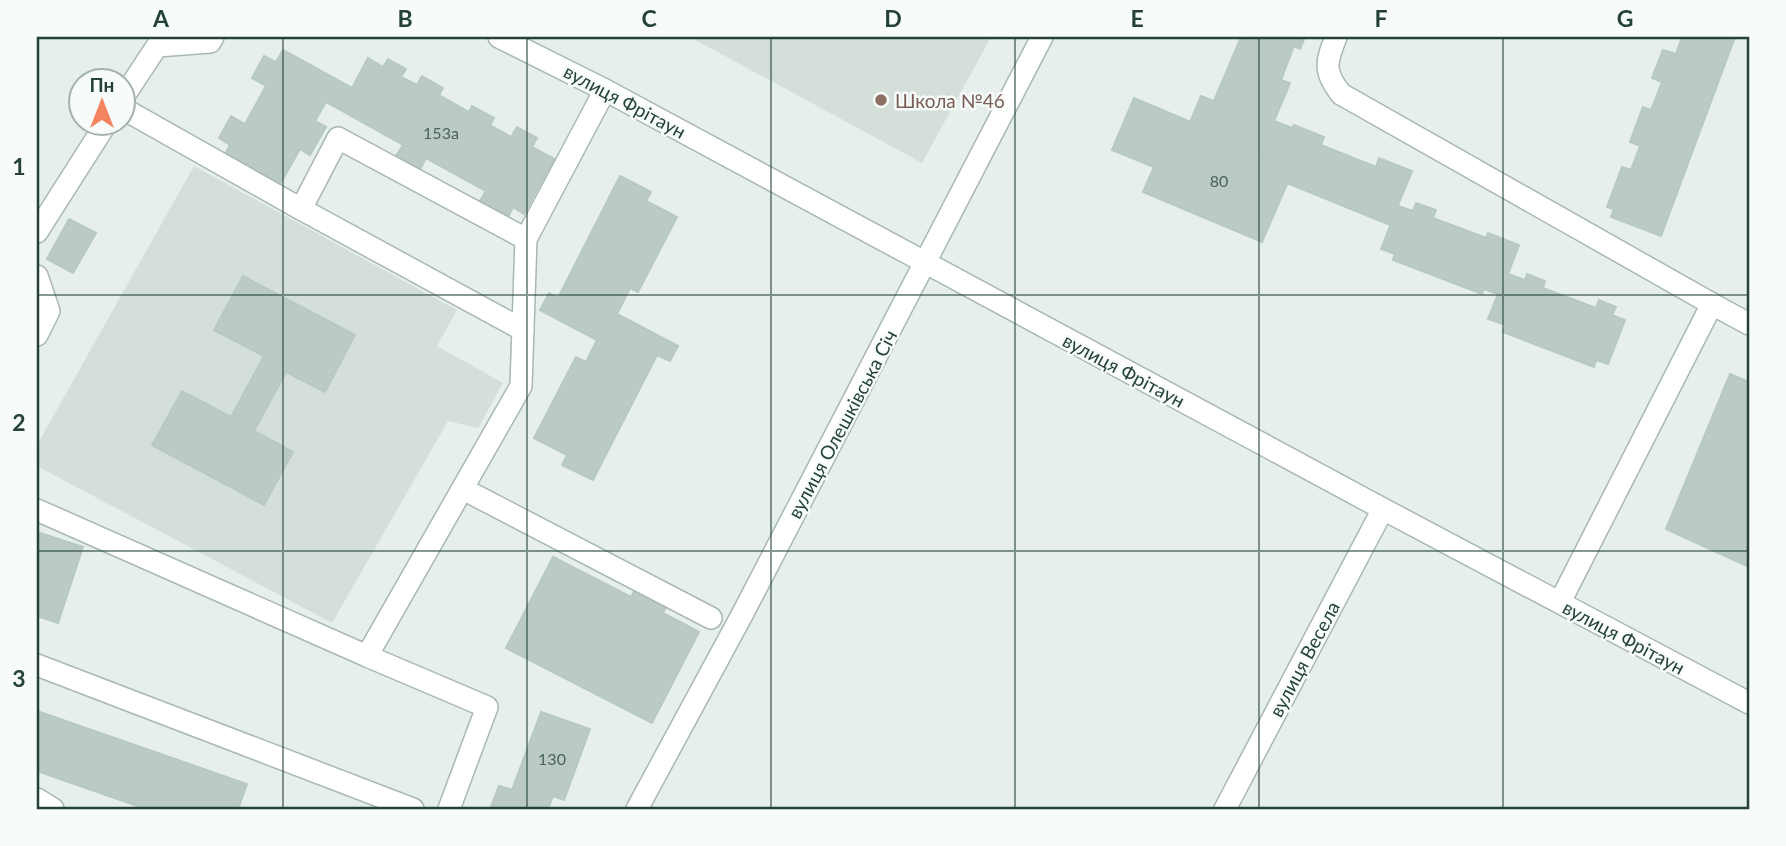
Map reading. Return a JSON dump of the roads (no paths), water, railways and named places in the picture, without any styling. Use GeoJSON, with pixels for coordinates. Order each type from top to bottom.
{"type":"FeatureCollection","features":[{"type":"Feature","properties":{"kind":"street"},"geometry":{"type":"LineString","coordinates":[[136,67],[147,41],[210,42],[213,37]]}},
{"type":"Feature","properties":{"kind":"street","name":"вулиця Фрітаун"},"geometry":{"type":"LineString","coordinates":[[499,37],[605,90],[1749,703]]}},
{"type":"Feature","properties":{"kind":"street","name":"вулиця Олешківська Січ"},"geometry":{"type":"LineString","coordinates":[[638,809],[743,613],[1042,37]]}},
{"type":"Feature","properties":{"kind":"street"},"geometry":{"type":"LineString","coordinates":[[1336,37],[1327,60],[1330,80],[1341,94],[1749,324]]}},
{"type":"Feature","properties":{"kind":"street"},"geometry":{"type":"LineString","coordinates":[[367,656],[521,386],[526,239],[605,90]]}},
{"type":"Feature","properties":{"kind":"street"},"geometry":{"type":"LineString","coordinates":[[136,116],[523,330]]}},
{"type":"Feature","properties":{"kind":"street"},"geometry":{"type":"LineString","coordinates":[[37,232],[98,136]]}},
{"type":"Feature","properties":{"kind":"street"},"geometry":{"type":"LineString","coordinates":[[301,209],[338,138],[526,239]]}},
{"type":"Feature","properties":{"kind":"street"},"geometry":{"type":"LineString","coordinates":[[37,276],[49,311],[37,335]]}},
{"type":"Feature","properties":{"kind":"street"},"geometry":{"type":"LineString","coordinates":[[1560,602],[1712,304]]}},
{"type":"Feature","properties":{"kind":"street"},"geometry":{"type":"LineString","coordinates":[[463,489],[711,618]]}},
{"type":"Feature","properties":{"kind":"street","name":"вулиця Весела"},"geometry":{"type":"LineString","coordinates":[[1225,809],[1383,509]]}},
{"type":"Feature","properties":{"kind":"street"},"geometry":{"type":"LineString","coordinates":[[37,510],[487,707],[449,809]]}},
{"type":"Feature","properties":{"kind":"street"},"geometry":{"type":"LineString","coordinates":[[37,665],[413,809]]}},
{"type":"Feature","properties":{"kind":"street"},"geometry":{"type":"LineString","coordinates":[[37,799],[53,809]]}},
{"type":"Feature","properties":{"kind":"place","name":"Школа №46"},"geometry":{"type":"Point","coordinates":[881,100]}}]}
